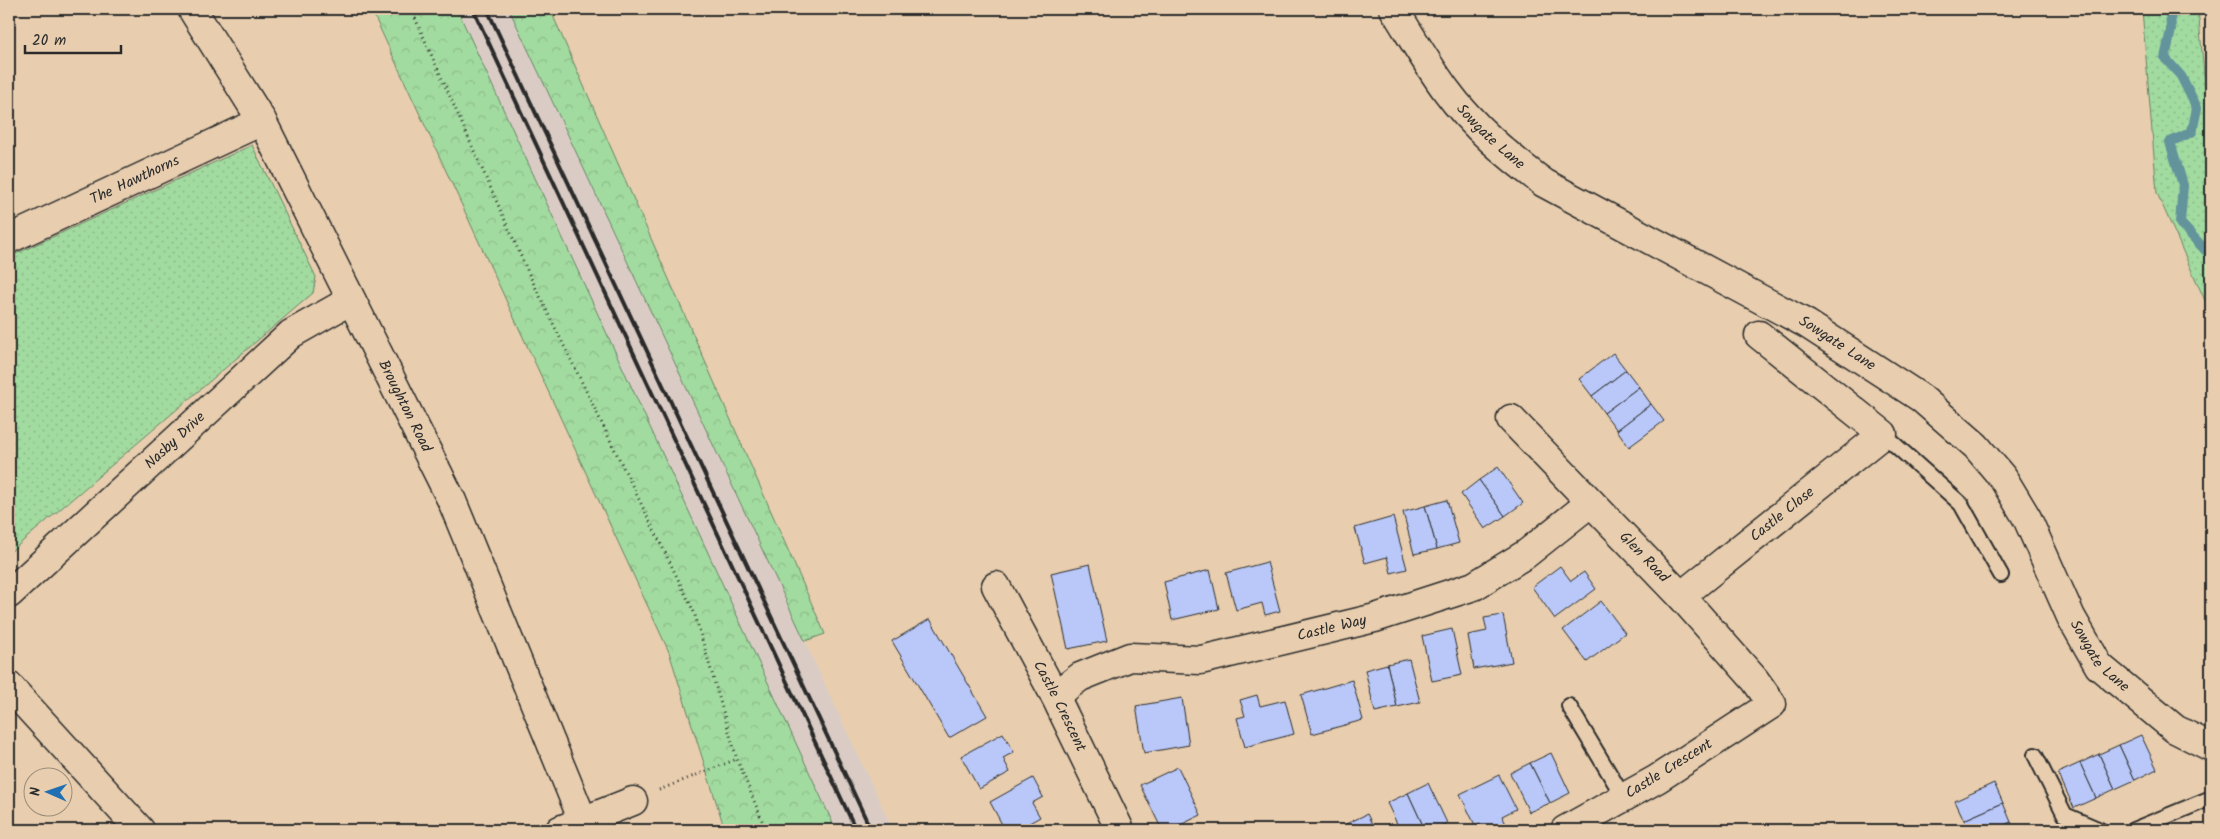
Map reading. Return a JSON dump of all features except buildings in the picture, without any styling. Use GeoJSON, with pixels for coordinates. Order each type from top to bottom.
{"type":"FeatureCollection","features":[{"type":"Feature","properties":{"kind":"street","name":"Broughton Road"},"geometry":{"type":"LineString","coordinates":[[192,9],[262,121],[452,501],[571,826],[633,801]]}},
{"type":"Feature","properties":{"kind":"street","name":"Sowgate Lane"},"geometry":{"type":"LineString","coordinates":[[1394,9],[1447,91],[1476,125],[1507,156],[1544,184],[1807,324],[1921,398],[1976,446],[2003,478],[2027,518],[2071,617],[2099,666],[2175,729],[2211,746]]}},
{"type":"Feature","properties":{"kind":"street","name":"The Hawthorns"},"geometry":{"type":"LineString","coordinates":[[9,239],[262,121]]}},
{"type":"Feature","properties":{"kind":"street","name":"Nasby Drive"},"geometry":{"type":"LineString","coordinates":[[9,594],[291,334],[351,300]]}},
{"type":"Feature","properties":{"kind":"street"},"geometry":{"type":"LineString","coordinates":[[1759,335],[1883,434]]}},
{"type":"Feature","properties":{"kind":"street","name":"Glen Road"},"geometry":{"type":"LineString","coordinates":[[1511,418],[1590,503],[1681,596],[1755,680],[1772,704]]}},
{"type":"Feature","properties":{"kind":"street","name":"Castle Close"},"geometry":{"type":"LineString","coordinates":[[1681,596],[1883,434]]}},
{"type":"Feature","properties":{"kind":"street","name":"Castle Way"},"geometry":{"type":"LineString","coordinates":[[1055,696],[1080,677],[1130,657],[1201,660],[1375,618],[1474,586],[1526,554],[1590,503]]}},
{"type":"Feature","properties":{"kind":"street","name":"Castle Crescent"},"geometry":{"type":"LineString","coordinates":[[996,586],[1055,696],[1120,830]]}},
{"type":"Feature","properties":{"kind":"street"},"geometry":{"type":"LineString","coordinates":[[9,686],[140,830]]}},
{"type":"Feature","properties":{"kind":"street","name":"Castle Crescent"},"geometry":{"type":"LineString","coordinates":[[1569,829],[1657,778],[1772,704]]}},
{"type":"Feature","properties":{"kind":"lane"},"geometry":{"type":"LineString","coordinates":[[1883,434],[1961,504],[2001,574]]}},
{"type":"Feature","properties":{"kind":"lane"},"geometry":{"type":"LineString","coordinates":[[1569,706],[1624,798]]}},
{"type":"Feature","properties":{"kind":"lane"},"geometry":{"type":"LineString","coordinates":[[2035,755],[2065,815],[2100,830]]}},
{"type":"Feature","properties":{"kind":"lane"},"geometry":{"type":"LineString","coordinates":[[2133,830],[2211,798]]}},
{"type":"Feature","properties":{"kind":"path"},"geometry":{"type":"LineString","coordinates":[[411,9],[528,272],[694,612],[737,759],[766,830]]}},
{"type":"Feature","properties":{"kind":"path"},"geometry":{"type":"LineString","coordinates":[[633,801],[737,759]]}},
{"type":"Feature","properties":{"kind":"shaded area"},"geometry":{"type":"Polygon","coordinates":[[[457,9],[509,9],[893,830],[836,830],[457,9]]]}},
{"type":"Feature","properties":{"kind":"green space"},"geometry":{"type":"Polygon","coordinates":[[[371,9],[457,9],[836,830],[725,830],[669,652],[371,9]]]}},
{"type":"Feature","properties":{"kind":"green space"},"geometry":{"type":"Polygon","coordinates":[[[509,9],[550,9],[825,634],[805,641],[509,9]]]}},
{"type":"Feature","properties":{"kind":"green space"},"geometry":{"type":"Polygon","coordinates":[[[2142,9],[2198,9],[2211,149],[2211,314],[2157,193],[2142,9]]]}},
{"type":"Feature","properties":{"kind":"green space"},"geometry":{"type":"Polygon","coordinates":[[[252,145],[316,277],[313,293],[9,553],[9,257],[252,145]]]}},
{"type":"Feature","properties":{"kind":"waterway"},"geometry":{"type":"LineString","coordinates":[[2170,9],[2171,30],[2165,58],[2181,76],[2197,108],[2192,132],[2170,142],[2183,185],[2180,223],[2211,256]]}},
{"type":"Feature","properties":{"kind":"railway"},"geometry":{"type":"LineString","coordinates":[[473,9],[856,830]]}},
{"type":"Feature","properties":{"kind":"railway"},"geometry":{"type":"LineString","coordinates":[[487,9],[871,830]]}}]}
